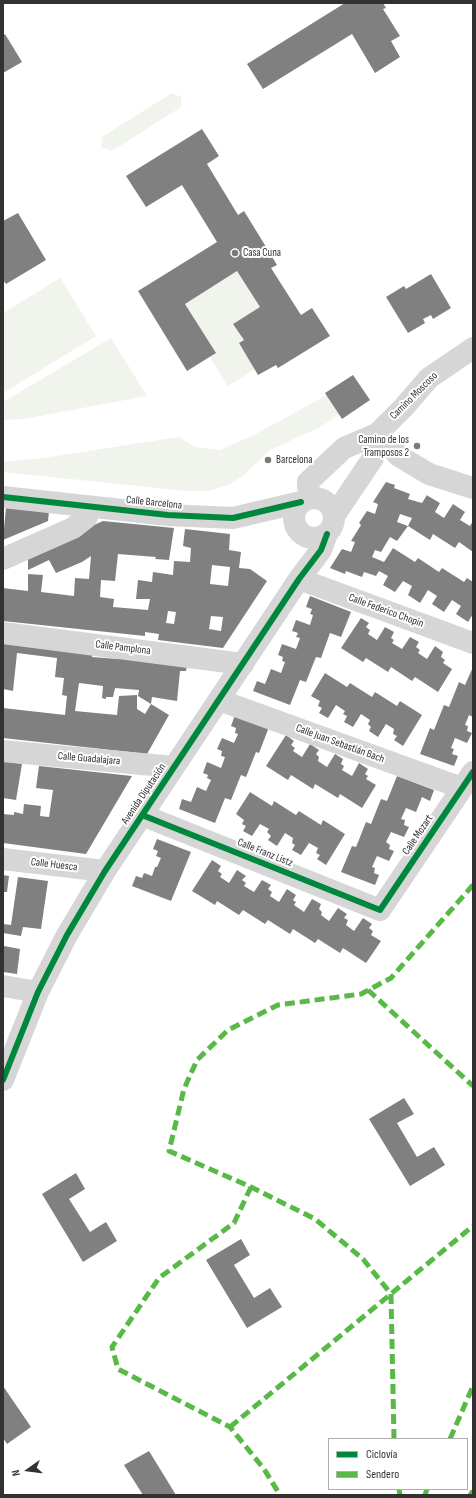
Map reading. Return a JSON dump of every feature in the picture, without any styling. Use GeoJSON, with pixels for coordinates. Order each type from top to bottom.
{"type":"FeatureCollection","features":[{"type":"Feature","properties":{"kind":"street","name":"Camino Moscoso"},"geometry":{"type":"LineString","coordinates":[[305,500],[308,482],[344,448],[377,434],[404,407],[429,378],[473,348]]}},
{"type":"Feature","properties":{"kind":"street"},"geometry":{"type":"LineString","coordinates":[[377,434],[399,456],[428,474],[473,488]]}},
{"type":"Feature","properties":{"kind":"street"},"geometry":{"type":"LineString","coordinates":[[331,525],[333,509],[324,500],[318,498],[305,500],[294,512],[297,528],[304,536],[317,538],[331,525],[373,458],[377,434]]}},
{"type":"Feature","properties":{"kind":"street","name":"Calle Barcelona"},"geometry":{"type":"LineString","coordinates":[[3,497],[195,517],[233,518],[305,500]]}},
{"type":"Feature","properties":{"kind":"street"},"geometry":{"type":"LineString","coordinates":[[3,559],[73,528],[86,517],[88,507]]}},
{"type":"Feature","properties":{"kind":"street","name":"Avenida Diputación"},"geometry":{"type":"LineString","coordinates":[[3,1080],[38,992],[67,935],[105,871],[299,579],[321,550],[331,525]]}},
{"type":"Feature","properties":{"kind":"street"},"geometry":{"type":"LineString","coordinates":[[299,579],[300,555],[304,536]]}},
{"type":"Feature","properties":{"kind":"street","name":"Calle Federico Chopin"},"geometry":{"type":"LineString","coordinates":[[299,579],[473,643]]}},
{"type":"Feature","properties":{"kind":"street","name":"Calle Pamplona"},"geometry":{"type":"LineString","coordinates":[[3,632],[243,664]]}},
{"type":"Feature","properties":{"kind":"street","name":"Calle Juan Sebastián Bach"},"geometry":{"type":"LineString","coordinates":[[219,700],[468,780]]}},
{"type":"Feature","properties":{"kind":"street","name":"Calle Guadalajara"},"geometry":{"type":"LineString","coordinates":[[3,751],[174,767]]}},
{"type":"Feature","properties":{"kind":"street","name":"Calle Mozart"},"geometry":{"type":"LineString","coordinates":[[380,910],[468,780]]}},
{"type":"Feature","properties":{"kind":"street","name":"Calle Franz Listz"},"geometry":{"type":"LineString","coordinates":[[142,815],[380,910]]}},
{"type":"Feature","properties":{"kind":"street","name":"Calle Huesca"},"geometry":{"type":"LineString","coordinates":[[3,859],[105,871]]}},
{"type":"Feature","properties":{"kind":"street"},"geometry":{"type":"LineString","coordinates":[[3,986],[38,992]]}},
{"type":"Feature","properties":{"kind":"shaded area"},"geometry":{"type":"Polygon","coordinates":[[[172,93],[181,97],[181,107],[112,151],[101,147],[102,137],[172,93]]]}},
{"type":"Feature","properties":{"kind":"shaded area"},"geometry":{"type":"Polygon","coordinates":[[[237,271],[260,307],[233,324],[244,340],[239,344],[255,369],[228,386],[210,357],[216,353],[185,304],[237,271]]]}},
{"type":"Feature","properties":{"kind":"shaded area"},"geometry":{"type":"Polygon","coordinates":[[[60,278],[96,336],[3,393],[3,313],[60,278]]]}},
{"type":"Feature","properties":{"kind":"shaded area"},"geometry":{"type":"Polygon","coordinates":[[[111,338],[147,396],[24,419],[3,420],[3,402],[111,338]]]}},
{"type":"Feature","properties":{"kind":"shaded area"},"geometry":{"type":"Polygon","coordinates":[[[327,395],[339,415],[320,427],[270,450],[244,475],[228,485],[209,491],[186,491],[3,472],[3,462],[43,458],[179,437],[195,447],[220,450],[254,435],[327,395]]]}},
{"type":"Feature","properties":{"kind":"building"},"geometry":{"type":"Polygon","coordinates":[[[345,3],[383,3],[386,8],[383,9],[400,36],[391,41],[400,57],[375,73],[352,34],[263,89],[247,64],[345,3]]]}},
{"type":"Feature","properties":{"kind":"building"},"geometry":{"type":"Polygon","coordinates":[[[5,34],[22,62],[3,73],[3,36],[5,34]]]}},
{"type":"Feature","properties":{"kind":"building","name":"Casa Cuna"},"geometry":{"type":"Polygon","coordinates":[[[202,129],[219,156],[207,164],[238,215],[244,211],[277,265],[271,268],[301,315],[312,308],[330,336],[278,368],[276,365],[258,375],[239,343],[244,340],[233,324],[260,307],[237,271],[185,304],[216,353],[187,371],[138,291],[217,242],[182,185],[146,207],[126,176],[202,129]]]}},
{"type":"Feature","properties":{"kind":"building"},"geometry":{"type":"Polygon","coordinates":[[[18,213],[46,260],[6,284],[3,280],[3,221],[18,213]]]}},
{"type":"Feature","properties":{"kind":"building"},"geometry":{"type":"Polygon","coordinates":[[[431,274],[451,308],[433,319],[431,315],[423,319],[425,323],[408,333],[386,297],[404,286],[406,289],[431,274]]]}},
{"type":"Feature","properties":{"kind":"building"},"geometry":{"type":"Polygon","coordinates":[[[353,375],[370,400],[342,419],[325,393],[353,375]]]}},
{"type":"Feature","properties":{"kind":"building"},"geometry":{"type":"Polygon","coordinates":[[[386,482],[395,485],[394,488],[410,494],[408,499],[422,503],[427,495],[440,503],[435,512],[444,518],[453,504],[465,512],[460,520],[470,526],[473,521],[473,552],[459,542],[455,548],[433,534],[430,540],[408,526],[397,541],[390,537],[381,552],[375,550],[372,557],[384,562],[393,548],[415,562],[418,558],[439,572],[442,568],[464,582],[467,578],[473,582],[473,614],[468,622],[456,614],[461,606],[452,600],[444,612],[432,604],[437,596],[428,590],[420,603],[408,595],[412,586],[403,581],[395,592],[383,585],[388,576],[379,571],[376,576],[364,572],[362,577],[346,571],[345,574],[330,568],[342,549],[351,552],[355,542],[351,541],[361,525],[359,523],[367,511],[375,514],[378,504],[373,502],[386,482]],[[400,514],[397,522],[408,526],[412,518],[400,514]]]}},
{"type":"Feature","properties":{"kind":"building"},"geometry":{"type":"Polygon","coordinates":[[[6,507],[49,511],[48,521],[3,540],[6,507]]]}},
{"type":"Feature","properties":{"kind":"building"},"geometry":{"type":"Polygon","coordinates":[[[103,521],[174,528],[169,560],[155,559],[156,557],[118,554],[115,581],[101,580],[100,597],[114,599],[113,607],[148,610],[150,599],[136,599],[138,580],[152,582],[153,572],[173,575],[174,561],[190,562],[191,548],[183,546],[185,529],[230,534],[229,550],[241,552],[239,568],[250,569],[267,581],[223,648],[158,640],[159,634],[145,632],[145,636],[3,621],[3,588],[28,591],[28,574],[43,575],[41,592],[74,596],[75,578],[89,579],[91,556],[82,562],[56,573],[49,560],[28,570],[28,554],[103,521]],[[212,565],[210,584],[228,586],[230,567],[212,565]],[[168,611],[166,623],[174,624],[176,612],[168,611]],[[211,616],[209,629],[221,631],[223,617],[211,616]]]}},
{"type":"Feature","properties":{"kind":"building"},"geometry":{"type":"Polygon","coordinates":[[[310,596],[351,612],[341,637],[330,633],[321,658],[316,657],[306,682],[300,680],[290,705],[253,691],[257,681],[265,684],[271,669],[281,673],[285,662],[282,661],[283,657],[278,655],[282,644],[296,649],[300,638],[296,637],[298,633],[292,631],[296,620],[310,625],[313,615],[310,614],[312,609],[306,607],[310,596]]]}},
{"type":"Feature","properties":{"kind":"building"},"geometry":{"type":"Polygon","coordinates":[[[361,618],[369,623],[366,627],[370,630],[368,634],[377,640],[385,627],[394,632],[391,638],[394,640],[392,643],[402,649],[410,637],[419,642],[416,647],[420,650],[418,653],[427,659],[435,646],[443,652],[441,657],[445,660],[443,663],[452,669],[438,692],[415,677],[412,681],[391,667],[388,672],[366,658],[363,662],[341,648],[361,618]]]}},
{"type":"Feature","properties":{"kind":"building"},"geometry":{"type":"Polygon","coordinates":[[[3,641],[92,650],[92,657],[118,659],[118,653],[188,660],[186,671],[180,671],[177,701],[152,697],[151,704],[169,715],[147,754],[3,738],[3,708],[65,715],[67,696],[62,695],[64,678],[55,677],[57,658],[17,653],[13,691],[3,689],[3,641]],[[79,683],[75,711],[117,715],[119,696],[137,695],[137,709],[145,714],[151,704],[138,696],[139,690],[115,688],[113,697],[106,697],[106,699],[102,698],[103,686],[79,683]]]}},
{"type":"Feature","properties":{"kind":"building"},"geometry":{"type":"Polygon","coordinates":[[[473,667],[473,717],[469,715],[465,725],[468,726],[467,731],[472,733],[467,743],[455,738],[451,748],[454,749],[452,754],[458,756],[454,766],[420,754],[430,728],[434,730],[444,705],[449,707],[459,682],[465,685],[473,667]]]}},
{"type":"Feature","properties":{"kind":"building"},"geometry":{"type":"Polygon","coordinates":[[[325,673],[347,687],[350,683],[372,697],[375,692],[397,706],[400,701],[422,715],[403,746],[394,740],[397,736],[393,734],[394,729],[386,724],[378,737],[369,731],[371,727],[368,724],[370,720],[361,714],[353,727],[344,722],[347,716],[343,714],[345,711],[336,705],[328,718],[319,713],[322,708],[318,706],[320,701],[311,696],[325,673]]]}},
{"type":"Feature","properties":{"kind":"building"},"geometry":{"type":"Polygon","coordinates":[[[235,715],[269,727],[259,753],[256,752],[246,777],[241,775],[231,800],[225,798],[215,823],[179,809],[182,799],[191,802],[197,787],[206,791],[211,780],[207,778],[208,775],[203,773],[207,762],[221,768],[225,757],[221,756],[222,751],[217,749],[222,738],[234,743],[238,734],[235,733],[236,728],[231,726],[235,715]]]}},
{"type":"Feature","properties":{"kind":"building"},"geometry":{"type":"Polygon","coordinates":[[[286,735],[294,741],[291,745],[295,748],[293,751],[302,757],[310,744],[319,750],[316,754],[319,757],[318,761],[327,767],[335,754],[343,759],[341,764],[344,766],[342,770],[352,776],[359,763],[368,769],[365,774],[368,776],[366,779],[376,785],[362,808],[340,794],[338,798],[315,784],[313,789],[291,775],[288,780],[266,766],[286,735]]]}},
{"type":"Feature","properties":{"kind":"building"},"geometry":{"type":"Polygon","coordinates":[[[3,761],[22,764],[16,800],[3,798],[3,761]]]}},
{"type":"Feature","properties":{"kind":"building"},"geometry":{"type":"Polygon","coordinates":[[[39,766],[132,776],[86,854],[3,843],[3,814],[14,815],[14,812],[23,814],[24,804],[41,806],[40,816],[49,817],[53,790],[36,788],[39,766]]]}},
{"type":"Feature","properties":{"kind":"building"},"geometry":{"type":"Polygon","coordinates":[[[397,776],[434,790],[430,801],[422,797],[416,812],[406,808],[401,819],[405,820],[404,825],[409,827],[404,837],[391,832],[386,842],[390,845],[389,849],[394,851],[389,861],[377,856],[372,867],[375,868],[374,873],[379,875],[375,885],[341,872],[352,846],[356,847],[366,822],[371,824],[381,799],[387,801],[397,776]]]}},
{"type":"Feature","properties":{"kind":"building"},"geometry":{"type":"Polygon","coordinates":[[[250,792],[272,806],[274,801],[296,815],[299,811],[321,825],[323,820],[345,834],[326,865],[317,859],[320,855],[316,853],[318,848],[309,843],[301,855],[292,850],[295,845],[292,843],[293,838],[285,833],[277,846],[268,840],[271,836],[267,832],[269,829],[260,824],[252,836],[243,831],[246,826],[242,824],[244,820],[236,814],[250,792]]]}},
{"type":"Feature","properties":{"kind":"building"},"geometry":{"type":"Polygon","coordinates":[[[157,839],[191,852],[171,901],[132,886],[136,876],[142,878],[144,873],[152,876],[155,867],[157,867],[161,858],[156,856],[158,851],[153,849],[157,839]]]}},
{"type":"Feature","properties":{"kind":"building"},"geometry":{"type":"Polygon","coordinates":[[[212,860],[221,866],[218,871],[222,874],[220,877],[229,883],[237,870],[246,876],[242,880],[246,883],[244,886],[254,892],[262,880],[271,885],[268,889],[272,892],[270,896],[279,902],[287,889],[296,895],[293,900],[296,902],[294,905],[304,912],[312,899],[321,904],[319,909],[322,912],[321,915],[329,921],[338,908],[347,914],[344,918],[348,920],[346,925],[354,931],[363,918],[372,924],[369,928],[373,931],[371,935],[381,941],[366,963],[343,948],[340,953],[318,939],[315,943],[293,929],[290,934],[268,920],[265,924],[243,910],[239,915],[217,901],[215,905],[192,891],[212,860]]]}},
{"type":"Feature","properties":{"kind":"building"},"geometry":{"type":"Polygon","coordinates":[[[3,875],[9,876],[7,892],[3,892],[3,875]]]}},
{"type":"Feature","properties":{"kind":"building"},"geometry":{"type":"Polygon","coordinates":[[[18,877],[48,881],[41,929],[23,927],[21,936],[3,933],[3,924],[11,925],[18,877]]]}},
{"type":"Feature","properties":{"kind":"building"},"geometry":{"type":"Polygon","coordinates":[[[4,946],[20,949],[17,974],[3,972],[4,946]]]}},
{"type":"Feature","properties":{"kind":"building"},"geometry":{"type":"Polygon","coordinates":[[[404,1098],[414,1114],[397,1123],[417,1157],[434,1147],[445,1165],[410,1186],[369,1119],[404,1098]]]}},
{"type":"Feature","properties":{"kind":"building"},"geometry":{"type":"Polygon","coordinates":[[[76,1173],[85,1189],[69,1199],[90,1232],[106,1222],[117,1241],[83,1262],[42,1194],[76,1173]]]}},
{"type":"Feature","properties":{"kind":"building"},"geometry":{"type":"Polygon","coordinates":[[[241,1239],[250,1255],[234,1265],[254,1298],[270,1288],[282,1307],[247,1328],[206,1260],[241,1239]]]}},
{"type":"Feature","properties":{"kind":"building"},"geometry":{"type":"Polygon","coordinates":[[[3,1386],[31,1427],[7,1444],[3,1438],[3,1386]]]}},
{"type":"Feature","properties":{"kind":"building"},"geometry":{"type":"Polygon","coordinates":[[[149,1451],[176,1495],[143,1495],[124,1465],[149,1451]]]}},
{"type":"Feature","properties":{"kind":"marked path"},"geometry":{"type":"LineString","coordinates":[[394,1438],[391,1294],[363,1259],[315,1219],[251,1187],[169,1151],[184,1089],[197,1060],[228,1030],[278,1005],[361,994],[391,978],[473,885]]}},
{"type":"Feature","properties":{"kind":"marked path"},"geometry":{"type":"LineString","coordinates":[[368,990],[473,1086]]}},
{"type":"Feature","properties":{"kind":"marked path"},"geometry":{"type":"LineString","coordinates":[[251,1187],[234,1223],[159,1278],[112,1347],[118,1369],[230,1427],[264,1469],[280,1495]]}},
{"type":"Feature","properties":{"kind":"marked path"},"geometry":{"type":"LineString","coordinates":[[230,1427],[473,1226]]}},
{"type":"Feature","properties":{"kind":"marked path"},"geometry":{"type":"LineString","coordinates":[[450,1438],[473,1386]]}},
{"type":"Feature","properties":{"kind":"marked path"},"geometry":{"type":"LineString","coordinates":[[399,1490],[400,1495]]}},
{"type":"Feature","properties":{"kind":"marked path"},"geometry":{"type":"LineString","coordinates":[[425,1495],[427,1490]]}},
{"type":"Feature","properties":{"kind":"marked path"},"geometry":{"type":"LineString","coordinates":[[470,1495],[473,1491]]}},
{"type":"Feature","properties":{"kind":"cycle path"},"geometry":{"type":"LineString","coordinates":[[3,497],[168,515],[233,518],[301,502]]}},
{"type":"Feature","properties":{"kind":"cycle path"},"geometry":{"type":"LineString","coordinates":[[3,1080],[38,992],[67,935],[105,871],[299,579],[321,550],[327,534]]}},
{"type":"Feature","properties":{"kind":"cycle path"},"geometry":{"type":"LineString","coordinates":[[142,815],[380,910],[473,772]]}},
{"type":"Feature","properties":{"kind":"place","name":"Casa Cuna"},"geometry":{"type":"Point","coordinates":[235,253]}},
{"type":"Feature","properties":{"kind":"place","name":"Camino de los Tramposos 2"},"geometry":{"type":"Point","coordinates":[417,446]}},
{"type":"Feature","properties":{"kind":"place","name":"Barcelona"},"geometry":{"type":"Point","coordinates":[268,460]}}]}
